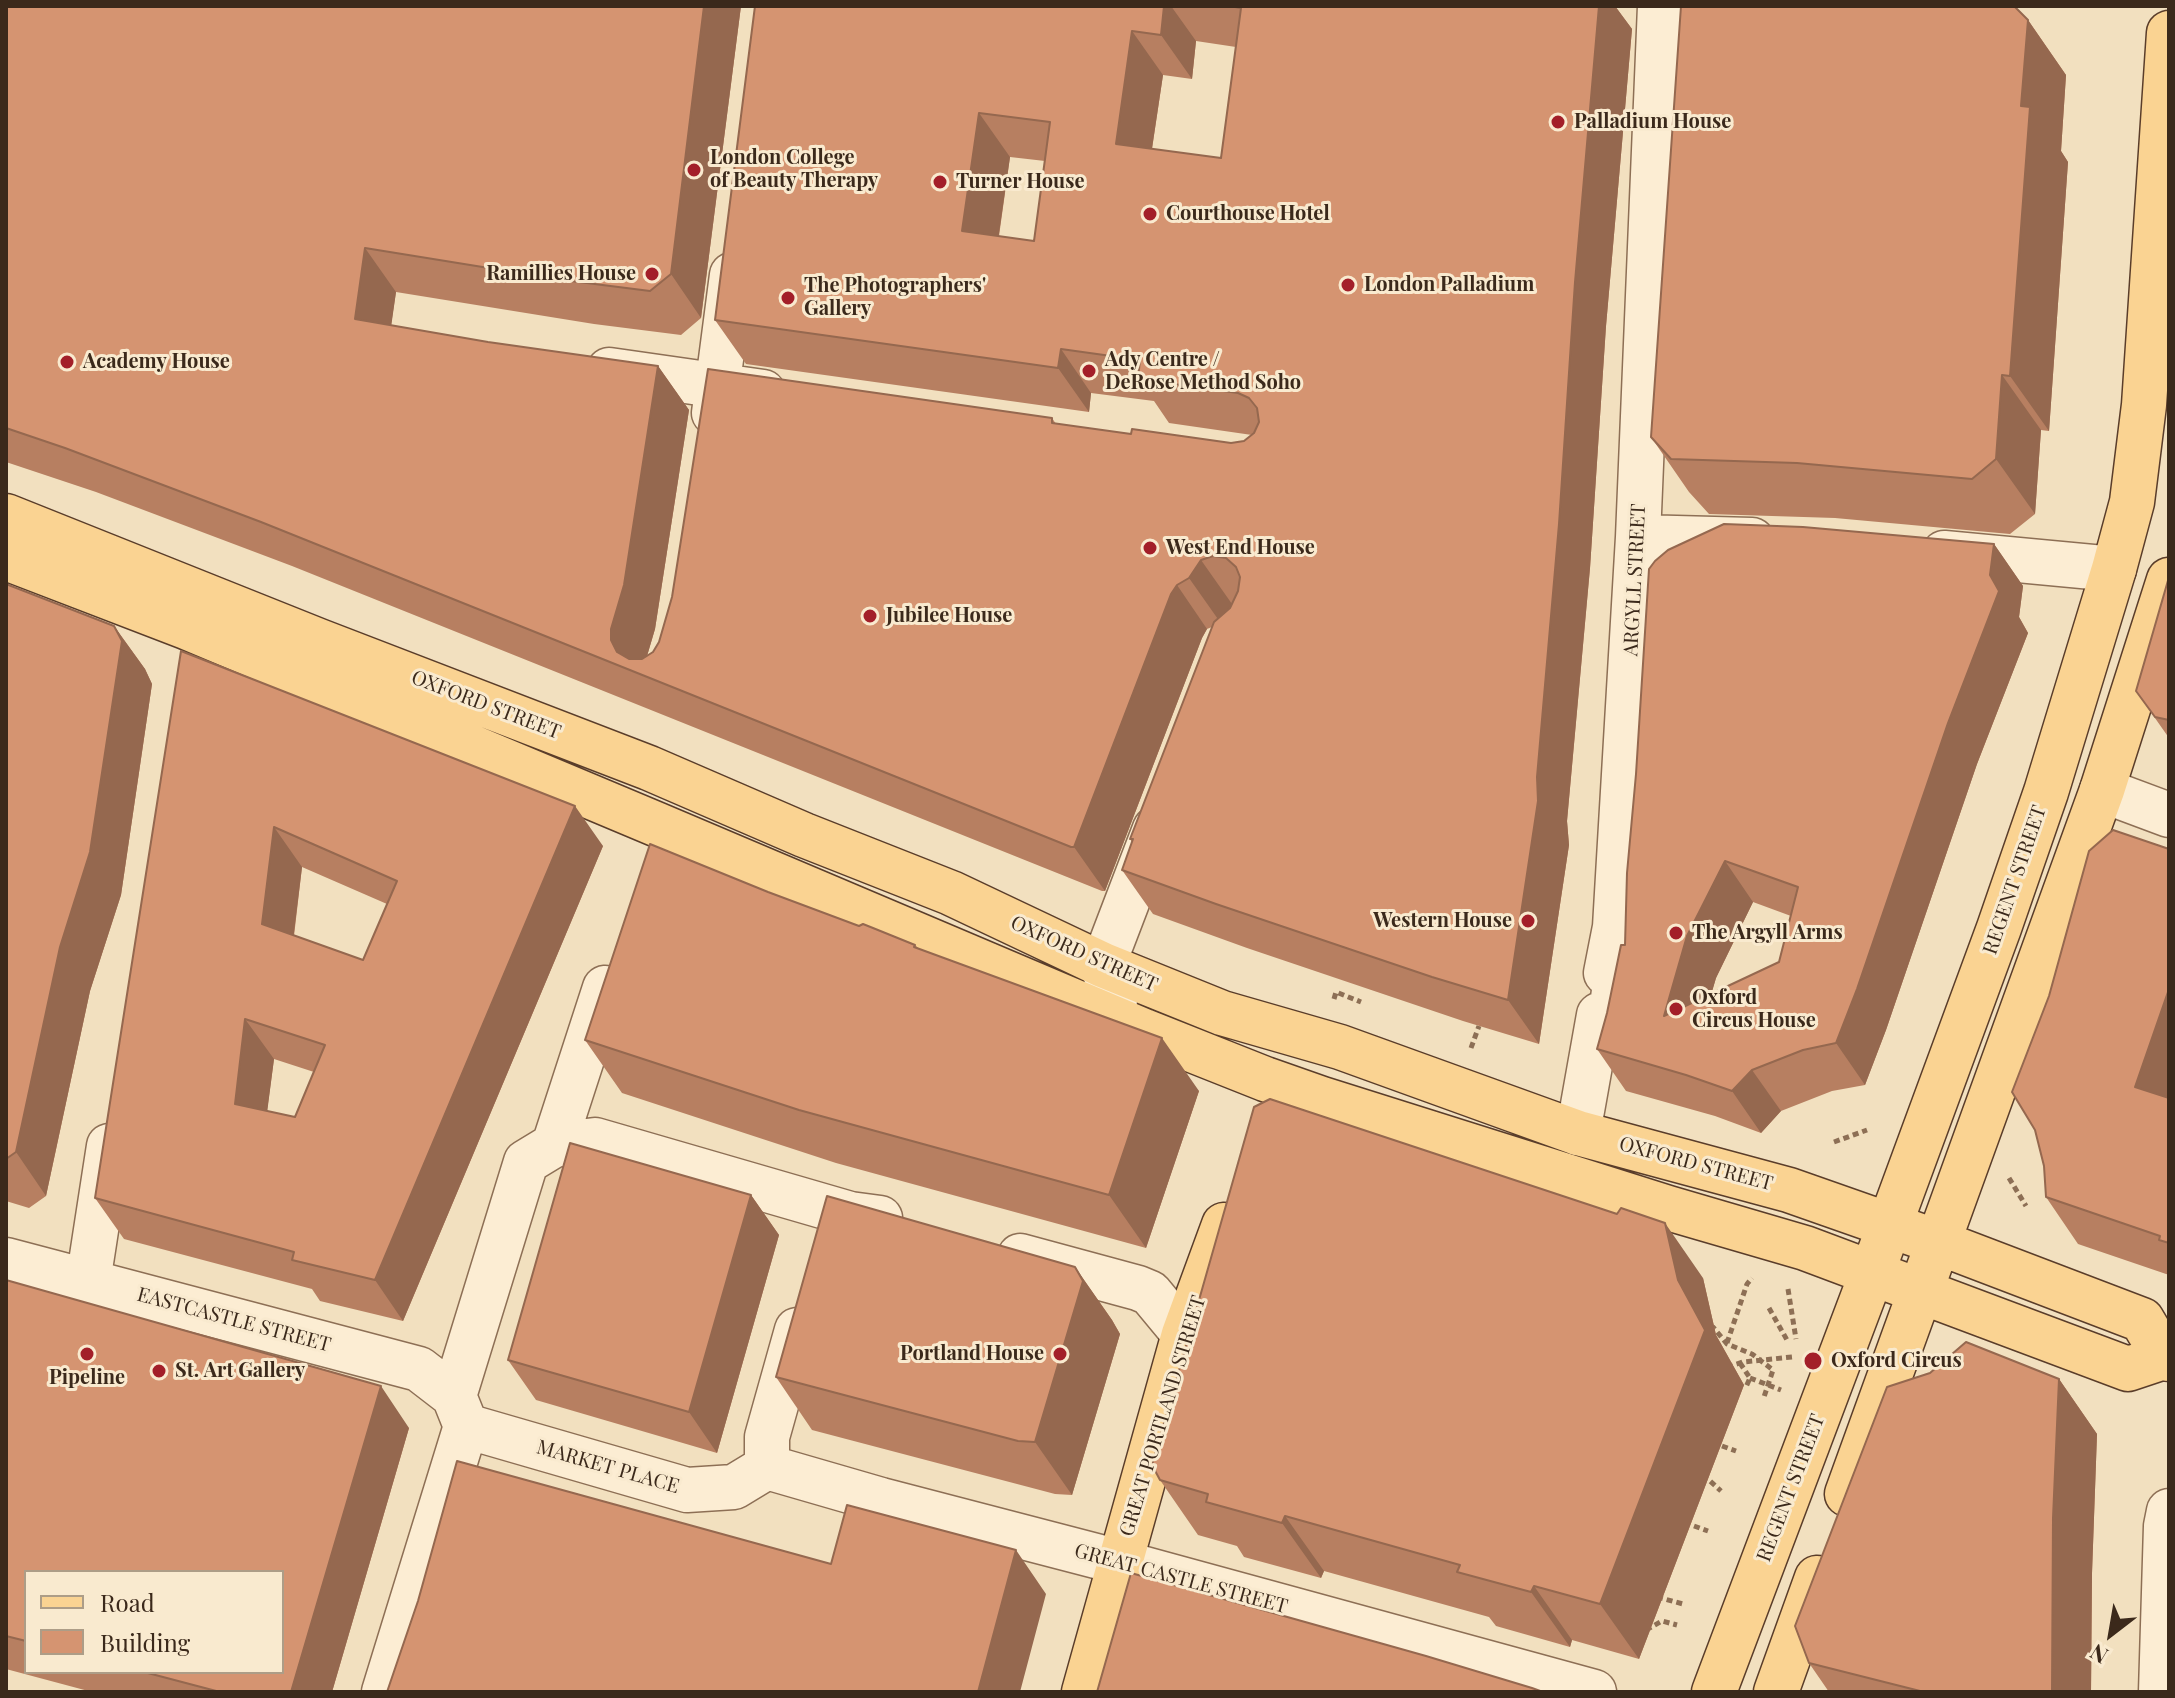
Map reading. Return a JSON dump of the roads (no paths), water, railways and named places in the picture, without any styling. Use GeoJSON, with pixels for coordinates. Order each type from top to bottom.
{"type":"FeatureCollection","features":[{"type":"Feature","properties":{"kind":"main road","name":"REGENT STREET"},"geometry":{"type":"LineString","coordinates":[[1714,1692],[1999,928],[2046,792],[2114,569],[2132,502],[2161,277],[2169,33]]}},
{"type":"Feature","properties":{"kind":"main road","name":"OXFORD STREET"},"geometry":{"type":"LineString","coordinates":[[6,516],[649,768],[804,835],[951,893],[1103,965],[1222,1013],[1340,1047],[1578,1133],[1789,1190],[1940,1243],[2142,1320],[2167,1351],[2128,1369],[1805,1248],[1322,1099],[1260,1096],[1144,1031],[658,825],[183,645],[6,558]]}},
{"type":"Feature","properties":{"kind":"main road"},"geometry":{"type":"LineString","coordinates":[[1776,1692],[2102,790],[2169,580]]}},
{"type":"Feature","properties":{"kind":"main road"},"geometry":{"type":"LineString","coordinates":[[1222,1013],[1260,1096]]}},
{"type":"Feature","properties":{"kind":"main road","name":"GREAT PORTLAND STREET"},"geometry":{"type":"LineString","coordinates":[[1084,1692],[1184,1334],[1220,1242],[1234,1191]]}},
{"type":"Feature","properties":{"kind":"street","name":"ARGYLL STREET"},"geometry":{"type":"LineString","coordinates":[[1578,1133],[1599,1015],[1611,1014],[1616,975],[1606,973],[1615,927],[1638,537],[1660,6]]}},
{"type":"Feature","properties":{"kind":"street"},"geometry":{"type":"LineString","coordinates":[[707,451],[737,239]]}},
{"type":"Feature","properties":{"kind":"street"},"geometry":{"type":"LineString","coordinates":[[576,366],[805,398]]}},
{"type":"Feature","properties":{"kind":"street"},"geometry":{"type":"LineString","coordinates":[[1638,537],[1788,542]]}},
{"type":"Feature","properties":{"kind":"street"},"geometry":{"type":"LineString","coordinates":[[1908,550],[2114,569]]}},
{"type":"Feature","properties":{"kind":"street"},"geometry":{"type":"LineString","coordinates":[[644,866],[658,825],[649,768]]}},
{"type":"Feature","properties":{"kind":"street"},"geometry":{"type":"LineString","coordinates":[[2102,790],[2169,815]]}},
{"type":"Feature","properties":{"kind":"street"},"geometry":{"type":"LineString","coordinates":[[1144,1031],[1125,1015],[1115,1001],[1103,965],[1168,795]]}},
{"type":"Feature","properties":{"kind":"street"},"geometry":{"type":"LineString","coordinates":[[554,1145],[616,953]]}},
{"type":"Feature","properties":{"kind":"street"},"geometry":{"type":"LineString","coordinates":[[88,1282],[114,1110]]}},
{"type":"Feature","properties":{"kind":"street"},"geometry":{"type":"LineString","coordinates":[[384,1692],[526,1162],[554,1145],[595,1140],[850,1214],[925,1230]]}},
{"type":"Feature","properties":{"kind":"street"},"geometry":{"type":"LineString","coordinates":[[820,1251],[832,1209]]}},
{"type":"Feature","properties":{"kind":"street"},"geometry":{"type":"LineString","coordinates":[[986,1247],[1150,1293],[1184,1334]]}},
{"type":"Feature","properties":{"kind":"street","name":"EASTCASTLE STREET"},"geometry":{"type":"LineString","coordinates":[[6,1260],[419,1369],[460,1411]]}},
{"type":"Feature","properties":{"kind":"street"},"geometry":{"type":"LineString","coordinates":[[767,1467],[767,1437],[808,1294]]}},
{"type":"Feature","properties":{"kind":"street","name":"MARKET PLACE"},"geometry":{"type":"LineString","coordinates":[[460,1411],[687,1490],[734,1487],[767,1467]]}},
{"type":"Feature","properties":{"kind":"street","name":"GREAT CASTLE STREET"},"geometry":{"type":"LineString","coordinates":[[767,1467],[1594,1692]]}},
{"type":"Feature","properties":{"kind":"street"},"geometry":{"type":"LineString","coordinates":[[2161,1692],[2169,1511]]}},
{"type":"Feature","properties":{"kind":"place","name":"Palladium House"},"geometry":{"type":"Point","coordinates":[1558,122]}},
{"type":"Feature","properties":{"kind":"place","name":"London College of Beauty Therapy"},"geometry":{"type":"Point","coordinates":[694,170]}},
{"type":"Feature","properties":{"kind":"place","name":"Turner House"},"geometry":{"type":"Point","coordinates":[940,182]}},
{"type":"Feature","properties":{"kind":"place","name":"Courthouse Hotel"},"geometry":{"type":"Point","coordinates":[1150,214]}},
{"type":"Feature","properties":{"kind":"place","name":"Ramillies House"},"geometry":{"type":"Point","coordinates":[652,274]}},
{"type":"Feature","properties":{"kind":"place","name":"London Palladium"},"geometry":{"type":"Point","coordinates":[1348,285]}},
{"type":"Feature","properties":{"kind":"place","name":"The Photographers' Gallery"},"geometry":{"type":"Point","coordinates":[788,298]}},
{"type":"Feature","properties":{"kind":"place","name":"Academy House"},"geometry":{"type":"Point","coordinates":[67,362]}},
{"type":"Feature","properties":{"kind":"place","name":"Ady Centre / DeRose Method Soho"},"geometry":{"type":"Point","coordinates":[1089,371]}},
{"type":"Feature","properties":{"kind":"place","name":"West End House"},"geometry":{"type":"Point","coordinates":[1150,548]}},
{"type":"Feature","properties":{"kind":"place","name":"Jubilee House"},"geometry":{"type":"Point","coordinates":[870,616]}},
{"type":"Feature","properties":{"kind":"place","name":"Western House"},"geometry":{"type":"Point","coordinates":[1528,921]}},
{"type":"Feature","properties":{"kind":"place","name":"The Argyll Arms"},"geometry":{"type":"Point","coordinates":[1676,933]}},
{"type":"Feature","properties":{"kind":"place","name":"Oxford Circus House"},"geometry":{"type":"Point","coordinates":[1676,1009]}},
{"type":"Feature","properties":{"kind":"place","name":"Pipeline"},"geometry":{"type":"Point","coordinates":[87,1354]}},
{"type":"Feature","properties":{"kind":"place","name":"Portland House"},"geometry":{"type":"Point","coordinates":[1060,1354]}},
{"type":"Feature","properties":{"kind":"place","name":"Oxford Circus"},"geometry":{"type":"Point","coordinates":[1813,1361]}},
{"type":"Feature","properties":{"kind":"place","name":"St. Art Gallery"},"geometry":{"type":"Point","coordinates":[159,1371]}}]}
